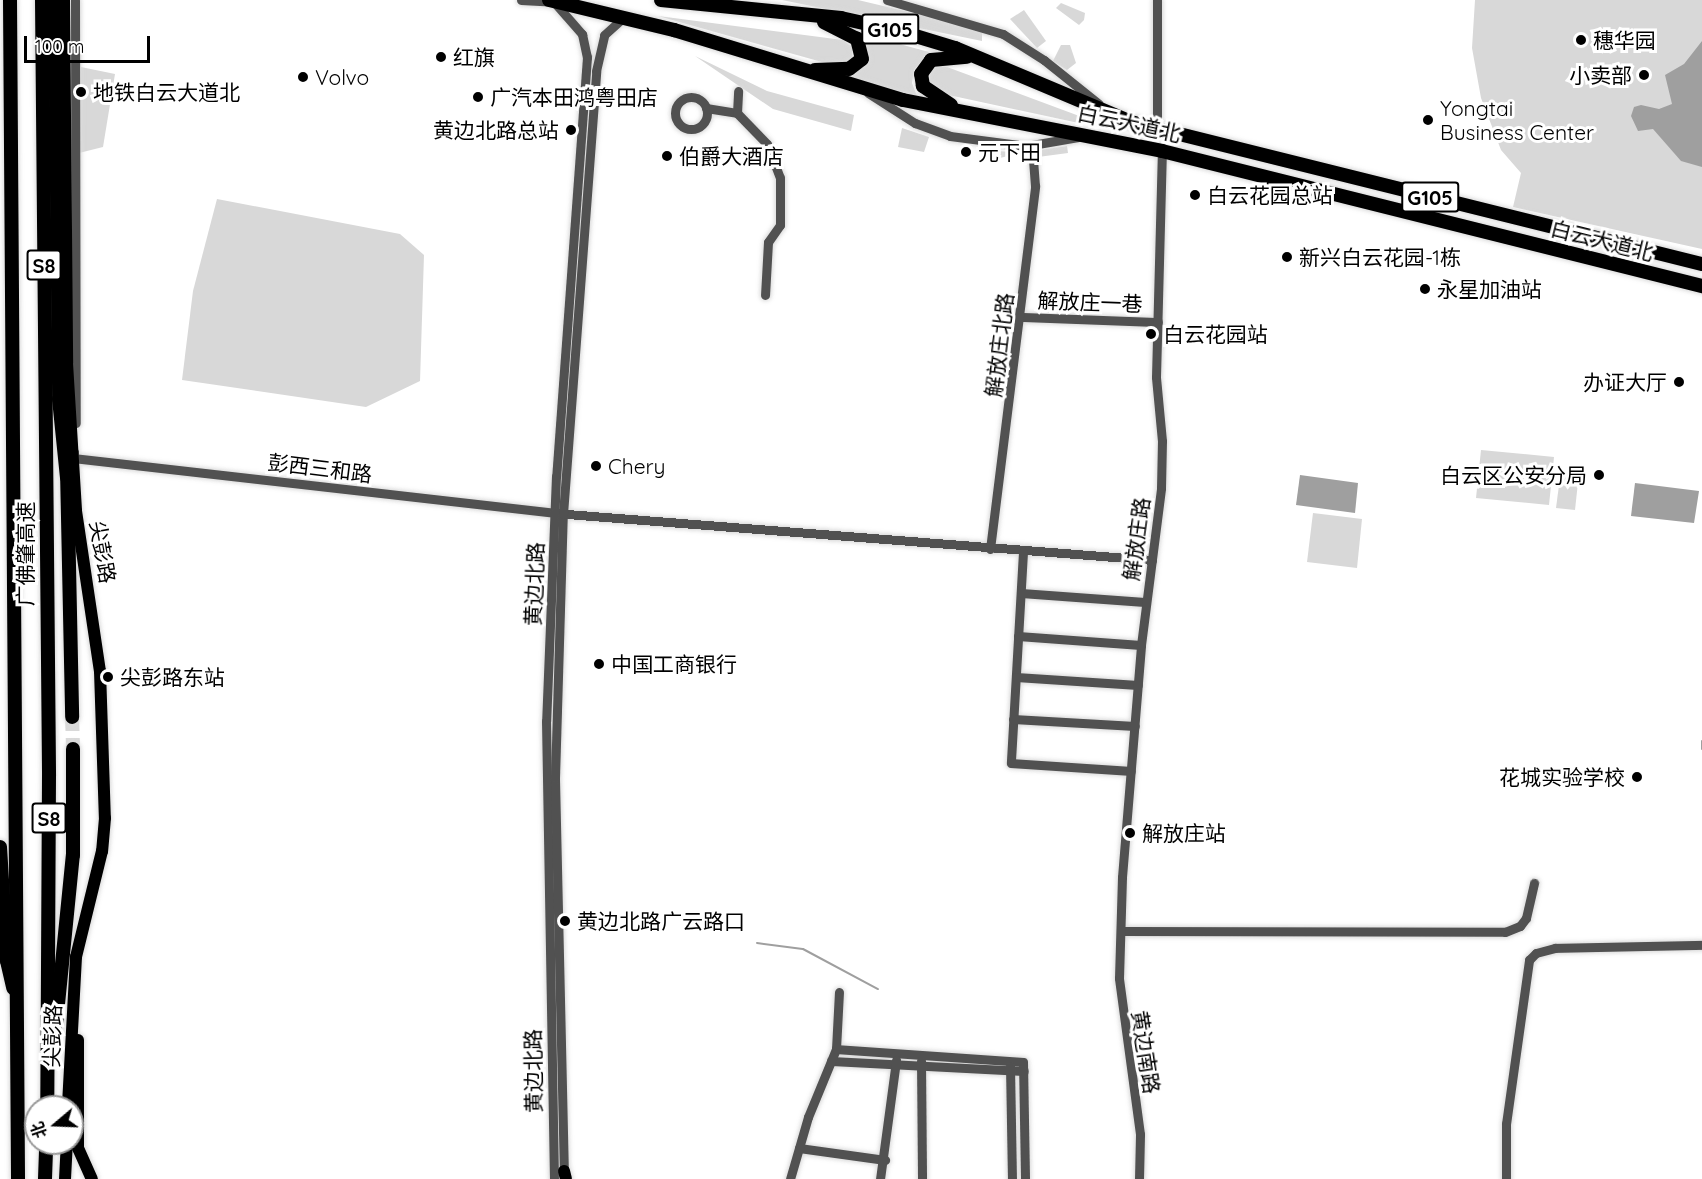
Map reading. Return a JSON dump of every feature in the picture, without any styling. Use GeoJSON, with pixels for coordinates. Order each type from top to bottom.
{"type":"FeatureCollection","features":[{"type":"Feature","properties":{"kind":"highway","name":"广佛肇高速"},"geometry":{"type":"LineString","coordinates":[[10,0],[16,530],[18,1179]]}},
{"type":"Feature","properties":{"kind":"highway","name":"广佛肇高速"},"geometry":{"type":"LineString","coordinates":[[42,0],[48,1095]]}},
{"type":"Feature","properties":{"kind":"highway"},"geometry":{"type":"LineString","coordinates":[[55,0],[59,399],[67,478]]}},
{"type":"Feature","properties":{"kind":"highway","name":"白云大道北"},"geometry":{"type":"LineString","coordinates":[[660,0],[692,5],[842,18],[899,31],[978,58],[1113,115],[1157,129],[1702,264]]}},
{"type":"Feature","properties":{"kind":"highway","name":"白云大道北"},"geometry":{"type":"LineString","coordinates":[[551,1],[624,17],[861,88],[966,113],[1162,151],[1702,286]]}},
{"type":"Feature","properties":{"kind":"highway"},"geometry":{"type":"LineString","coordinates":[[799,14],[852,34],[863,53],[855,68],[801,70]]}},
{"type":"Feature","properties":{"kind":"highway"},"geometry":{"type":"LineString","coordinates":[[966,113],[927,91],[921,74],[926,64],[938,58],[978,58]]}},
{"type":"Feature","properties":{"kind":"highway"},"geometry":{"type":"LineString","coordinates":[[67,363],[72,717]]}},
{"type":"Feature","properties":{"kind":"highway"},"geometry":{"type":"LineString","coordinates":[[49,1095],[73,855],[73,749]]}},
{"type":"Feature","properties":{"kind":"highway"},"geometry":{"type":"LineString","coordinates":[[0,847],[7,962],[19,1012]]}},
{"type":"Feature","properties":{"kind":"highway"},"geometry":{"type":"LineString","coordinates":[[45,1179],[46,1155]]}},
{"type":"Feature","properties":{"kind":"main road"},"geometry":{"type":"LineString","coordinates":[[64,0],[67,363],[73,458]]}},
{"type":"Feature","properties":{"kind":"main road","name":"尖彭路"},"geometry":{"type":"LineString","coordinates":[[69,1095],[74,981],[79,936],[102,851],[105,818],[100,670],[77,518],[73,458]]}},
{"type":"Feature","properties":{"kind":"main road"},"geometry":{"type":"LineString","coordinates":[[74,981],[80,1082],[78,1148],[92,1179]]}},
{"type":"Feature","properties":{"kind":"main road"},"geometry":{"type":"LineString","coordinates":[[65,1179],[66,1155]]}},
{"type":"Feature","properties":{"kind":"street"},"geometry":{"type":"LineString","coordinates":[[49,0],[56,22]]}},
{"type":"Feature","properties":{"kind":"street","name":"尖彭路"},"geometry":{"type":"LineString","coordinates":[[73,458],[78,381],[73,156],[75,0]]}},
{"type":"Feature","properties":{"kind":"street"},"geometry":{"type":"LineString","coordinates":[[521,0],[551,1]]}},
{"type":"Feature","properties":{"kind":"street"},"geometry":{"type":"LineString","coordinates":[[692,5],[712,0]]}},
{"type":"Feature","properties":{"kind":"street"},"geometry":{"type":"LineString","coordinates":[[887,0],[1003,34],[1044,60],[1113,115]]}},
{"type":"Feature","properties":{"kind":"street"},"geometry":{"type":"LineString","coordinates":[[1157,0],[1157,129]]}},
{"type":"Feature","properties":{"kind":"street","name":"黄边北路"},"geometry":{"type":"LineString","coordinates":[[551,1],[582,34],[587,57],[559,514],[555,778],[562,1177]]}},
{"type":"Feature","properties":{"kind":"street","name":"黄边北路"},"geometry":{"type":"LineString","coordinates":[[559,514],[596,71],[604,35],[624,17]]}},
{"type":"Feature","properties":{"kind":"street"},"geometry":{"type":"LineString","coordinates":[[861,88],[907,119],[937,132],[983,142],[1032,146],[1086,135]]}},
{"type":"Feature","properties":{"kind":"street"},"geometry":{"type":"LineString","coordinates":[[737,113],[738,91]]}},
{"type":"Feature","properties":{"kind":"street"},"geometry":{"type":"LineString","coordinates":[[706,108],[737,113],[767,144],[780,178],[780,225],[768,242],[765,295]]}},
{"type":"Feature","properties":{"kind":"street","name":"解放庄北路"},"geometry":{"type":"LineString","coordinates":[[990,549],[1022,317],[1035,186],[1032,146]]}},
{"type":"Feature","properties":{"kind":"street","name":"解放庄路"},"geometry":{"type":"LineString","coordinates":[[1121,931],[1141,645],[1162,464],[1156,377],[1162,151]]}},
{"type":"Feature","properties":{"kind":"street","name":"解放庄一巷"},"geometry":{"type":"LineString","coordinates":[[1022,317],[1158,322]]}},
{"type":"Feature","properties":{"kind":"street","name":"彭西三和路"},"geometry":{"type":"LineString","coordinates":[[73,458],[559,514],[1023,552],[1152,560]]}},
{"type":"Feature","properties":{"kind":"street"},"geometry":{"type":"LineString","coordinates":[[1023,552],[1011,763],[1131,771]]}},
{"type":"Feature","properties":{"kind":"street"},"geometry":{"type":"LineString","coordinates":[[1021,593],[1145,602]]}},
{"type":"Feature","properties":{"kind":"street"},"geometry":{"type":"LineString","coordinates":[[1018,636],[1141,645]]}},
{"type":"Feature","properties":{"kind":"street"},"geometry":{"type":"LineString","coordinates":[[1016,677],[1138,685]]}},
{"type":"Feature","properties":{"kind":"street"},"geometry":{"type":"LineString","coordinates":[[1013,719],[1135,726]]}},
{"type":"Feature","properties":{"kind":"street"},"geometry":{"type":"LineString","coordinates":[[1121,931],[1505,932],[1520,926],[1526,918],[1534,883]]}},
{"type":"Feature","properties":{"kind":"street","name":"黄边南路"},"geometry":{"type":"LineString","coordinates":[[1121,931],[1119,998],[1140,1134],[1139,1179]]}},
{"type":"Feature","properties":{"kind":"street"},"geometry":{"type":"LineString","coordinates":[[1506,1179],[1506,1124],[1529,960],[1536,953],[1555,948],[1702,945]]}},
{"type":"Feature","properties":{"kind":"street"},"geometry":{"type":"LineString","coordinates":[[790,1179],[799,1148],[836,1049],[839,992]]}},
{"type":"Feature","properties":{"kind":"street"},"geometry":{"type":"LineString","coordinates":[[836,1049],[921,1053],[1010,1065]]}},
{"type":"Feature","properties":{"kind":"street"},"geometry":{"type":"LineString","coordinates":[[880,1179],[885,1160],[896,1052]]}},
{"type":"Feature","properties":{"kind":"street"},"geometry":{"type":"LineString","coordinates":[[921,1053],[922,1179]]}},
{"type":"Feature","properties":{"kind":"street"},"geometry":{"type":"LineString","coordinates":[[831,1061],[921,1066],[1010,1065],[1023,1062],[1025,1179]]}},
{"type":"Feature","properties":{"kind":"street"},"geometry":{"type":"LineString","coordinates":[[1010,1065],[1012,1179]]}},
{"type":"Feature","properties":{"kind":"street"},"geometry":{"type":"LineString","coordinates":[[799,1148],[885,1160]]}},
{"type":"Feature","properties":{"kind":"shaded area"},"geometry":{"type":"Polygon","coordinates":[[[782,0],[858,0],[976,28],[982,31],[982,41],[782,0]]]}},
{"type":"Feature","properties":{"kind":"shaded area"},"geometry":{"type":"Polygon","coordinates":[[[1475,0],[1702,0],[1702,249],[1513,207],[1521,173],[1501,150],[1481,98],[1472,48],[1475,0]]]}},
{"type":"Feature","properties":{"kind":"shaded area"},"geometry":{"type":"Polygon","coordinates":[[[1061,3],[1085,13],[1084,20],[1079,25],[1056,8],[1061,3]]]}},
{"type":"Feature","properties":{"kind":"shaded area"},"geometry":{"type":"Polygon","coordinates":[[[1024,10],[1046,41],[1037,48],[1010,19],[1024,10]]]}},
{"type":"Feature","properties":{"kind":"shaded area"},"geometry":{"type":"Polygon","coordinates":[[[658,16],[843,40],[852,47],[852,58],[840,66],[829,64],[658,16]]]}},
{"type":"Feature","properties":{"kind":"shaded area"},"geometry":{"type":"Polygon","coordinates":[[[859,33],[929,52],[914,70],[912,83],[917,96],[846,77],[864,64],[859,33]]]}},
{"type":"Feature","properties":{"kind":"shaded area"},"geometry":{"type":"Polygon","coordinates":[[[1702,41],[1702,167],[1681,161],[1653,129],[1638,131],[1631,116],[1634,107],[1641,105],[1659,109],[1672,104],[1665,75],[1684,64],[1702,41]]]}},
{"type":"Feature","properties":{"kind":"shaded area"},"geometry":{"type":"Polygon","coordinates":[[[1061,45],[1070,45],[1076,63],[1067,70],[1053,61],[1061,45]]]}},
{"type":"Feature","properties":{"kind":"shaded area"},"geometry":{"type":"Polygon","coordinates":[[[695,56],[767,91],[854,115],[851,131],[773,109],[695,56]]]}},
{"type":"Feature","properties":{"kind":"shaded area"},"geometry":{"type":"Polygon","coordinates":[[[939,66],[1125,133],[944,94],[929,83],[931,69],[939,66]]]}},
{"type":"Feature","properties":{"kind":"shaded area"},"geometry":{"type":"Polygon","coordinates":[[[81,67],[115,74],[103,147],[79,153],[81,67]]]}},
{"type":"Feature","properties":{"kind":"shaded area"},"geometry":{"type":"Polygon","coordinates":[[[902,128],[929,137],[924,152],[898,147],[902,128]]]}},
{"type":"Feature","properties":{"kind":"shaded area"},"geometry":{"type":"Polygon","coordinates":[[[1067,146],[1068,153],[1038,157],[1040,150],[1067,146]]]}},
{"type":"Feature","properties":{"kind":"shaded area"},"geometry":{"type":"Polygon","coordinates":[[[989,151],[1024,152],[988,161],[989,151]]]}},
{"type":"Feature","properties":{"kind":"shaded area"},"geometry":{"type":"Polygon","coordinates":[[[217,199],[400,234],[424,255],[420,381],[366,407],[182,380],[193,291],[217,199]]]}},
{"type":"Feature","properties":{"kind":"shaded area"},"geometry":{"type":"Polygon","coordinates":[[[1481,450],[1554,457],[1549,505],[1476,498],[1481,450]]]}},
{"type":"Feature","properties":{"kind":"shaded area"},"geometry":{"type":"Polygon","coordinates":[[[1561,470],[1579,473],[1575,510],[1556,508],[1561,470]]]}},
{"type":"Feature","properties":{"kind":"shaded area"},"geometry":{"type":"Polygon","coordinates":[[[1300,475],[1358,483],[1355,513],[1296,505],[1300,475]]]}},
{"type":"Feature","properties":{"kind":"shaded area"},"geometry":{"type":"Polygon","coordinates":[[[1635,483],[1699,491],[1694,523],[1631,516],[1635,483]]]}},
{"type":"Feature","properties":{"kind":"shaded area"},"geometry":{"type":"Polygon","coordinates":[[[1313,513],[1362,519],[1357,568],[1307,562],[1313,513]]]}},
{"type":"Feature","properties":{"kind":"waterway"},"geometry":{"type":"LineString","coordinates":[[1702,741],[1702,749]]}},
{"type":"Feature","properties":{"kind":"waterway"},"geometry":{"type":"LineString","coordinates":[[757,943],[803,949],[878,989]]}},
{"type":"Feature","properties":{"kind":"tunnel"},"geometry":{"type":"LineString","coordinates":[[72,717],[73,749]]}},
{"type":"Feature","properties":{"kind":"place","name":"穗华园"},"geometry":{"type":"Point","coordinates":[1581,40]}},
{"type":"Feature","properties":{"kind":"place","name":"红旗"},"geometry":{"type":"Point","coordinates":[441,57]}},
{"type":"Feature","properties":{"kind":"place","name":"小卖部"},"geometry":{"type":"Point","coordinates":[1644,75]}},
{"type":"Feature","properties":{"kind":"place","name":"Volvo"},"geometry":{"type":"Point","coordinates":[303,77]}},
{"type":"Feature","properties":{"kind":"place","name":"地铁白云大道北"},"geometry":{"type":"Point","coordinates":[81,92]}},
{"type":"Feature","properties":{"kind":"place","name":"广汽本田鸿粤田店"},"geometry":{"type":"Point","coordinates":[478,97]}},
{"type":"Feature","properties":{"kind":"place","name":"Yongtai Business Center"},"geometry":{"type":"Point","coordinates":[1428,120]}},
{"type":"Feature","properties":{"kind":"place","name":"黄边北路总站"},"geometry":{"type":"Point","coordinates":[571,130]}},
{"type":"Feature","properties":{"kind":"place","name":"元下田"},"geometry":{"type":"Point","coordinates":[966,152]}},
{"type":"Feature","properties":{"kind":"place","name":"伯爵大酒店"},"geometry":{"type":"Point","coordinates":[667,156]}},
{"type":"Feature","properties":{"kind":"place","name":"白云花园总站"},"geometry":{"type":"Point","coordinates":[1195,195]}},
{"type":"Feature","properties":{"kind":"place","name":"新兴白云花园-1栋"},"geometry":{"type":"Point","coordinates":[1287,257]}},
{"type":"Feature","properties":{"kind":"place","name":"永星加油站"},"geometry":{"type":"Point","coordinates":[1425,289]}},
{"type":"Feature","properties":{"kind":"place","name":"白云花园站"},"geometry":{"type":"Point","coordinates":[1151,334]}},
{"type":"Feature","properties":{"kind":"place","name":"办证大厅"},"geometry":{"type":"Point","coordinates":[1679,382]}},
{"type":"Feature","properties":{"kind":"place","name":"Chery"},"geometry":{"type":"Point","coordinates":[596,466]}},
{"type":"Feature","properties":{"kind":"place","name":"白云区公安分局"},"geometry":{"type":"Point","coordinates":[1599,475]}},
{"type":"Feature","properties":{"kind":"place","name":"中国工商银行"},"geometry":{"type":"Point","coordinates":[599,664]}},
{"type":"Feature","properties":{"kind":"place","name":"尖彭路东站"},"geometry":{"type":"Point","coordinates":[108,677]}},
{"type":"Feature","properties":{"kind":"place","name":"花城实验学校"},"geometry":{"type":"Point","coordinates":[1637,777]}},
{"type":"Feature","properties":{"kind":"place","name":"解放庄站"},"geometry":{"type":"Point","coordinates":[1130,833]}},
{"type":"Feature","properties":{"kind":"place","name":"黄边北路广云路口"},"geometry":{"type":"Point","coordinates":[565,921]}}]}
